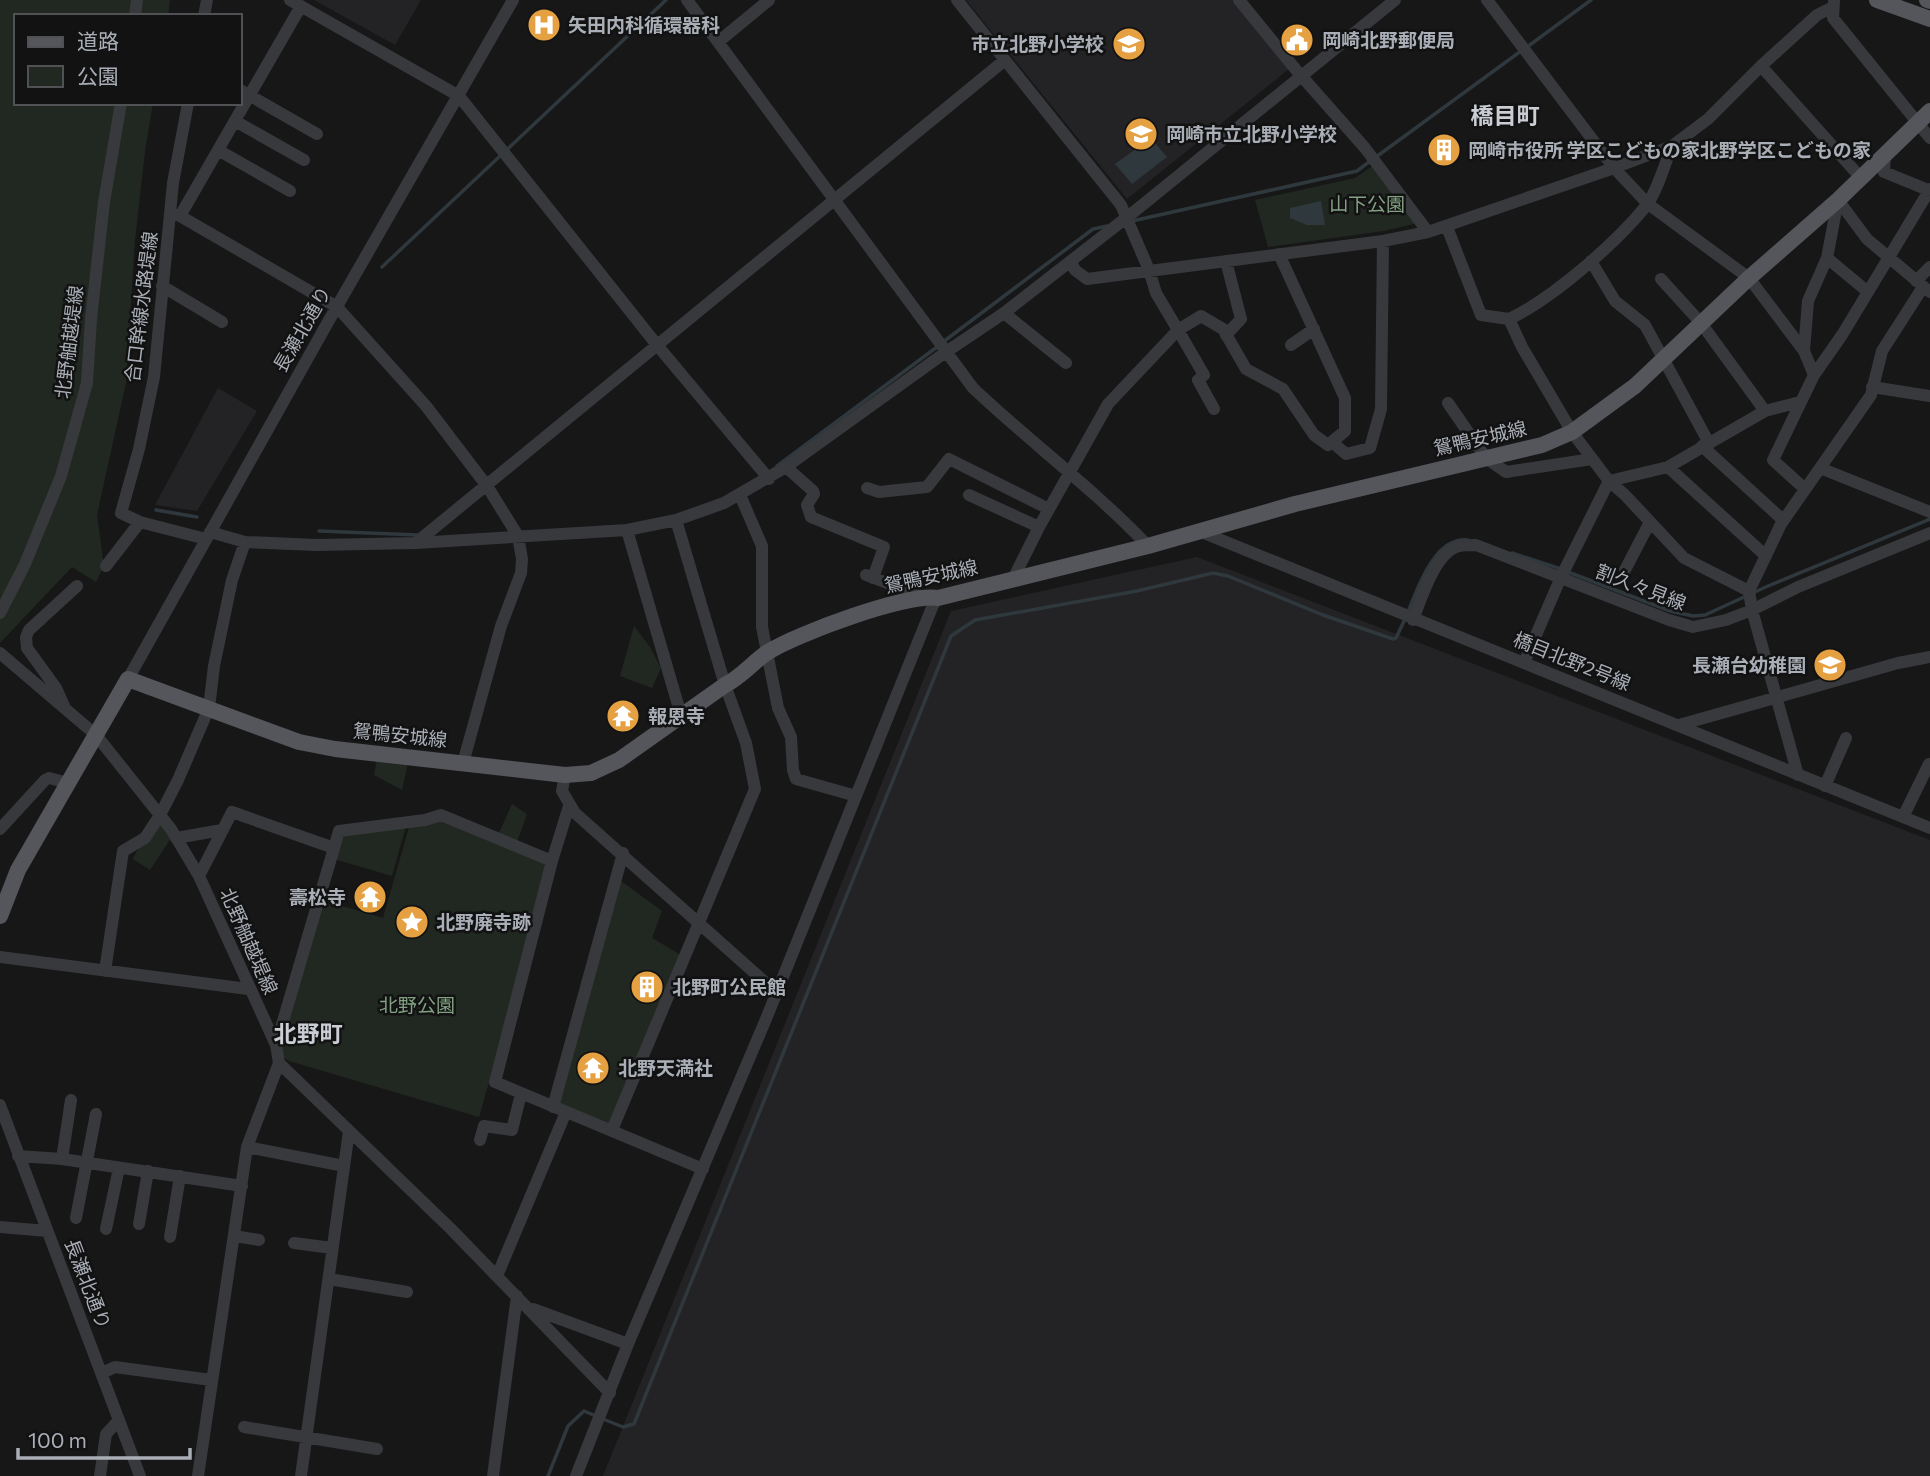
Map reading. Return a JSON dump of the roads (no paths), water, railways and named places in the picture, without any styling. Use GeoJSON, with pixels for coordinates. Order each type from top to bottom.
{"type":"FeatureCollection","features":[{"type":"Feature","properties":{"kind":"main road"},"geometry":{"type":"LineString","coordinates":[[1877,0],[1930,19]]}},
{"type":"Feature","properties":{"kind":"main road","name":"鴛鴨安城線"},"geometry":{"type":"LineString","coordinates":[[128,679],[299,741],[335,749],[565,775],[591,774],[620,760],[725,684],[733,681],[768,652],[802,634],[887,606],[1148,546],[1295,504],[1542,444],[1572,432],[1635,386],[1749,278],[1838,200],[1930,111]]}},
{"type":"Feature","properties":{"kind":"main road"},"geometry":{"type":"LineString","coordinates":[[0,916],[18,870],[128,679]]}},
{"type":"Feature","properties":{"kind":"street","name":"長瀬北通り"},"geometry":{"type":"LineString","coordinates":[[128,679],[513,0]]}},
{"type":"Feature","properties":{"kind":"street"},"geometry":{"type":"LineString","coordinates":[[687,0],[973,388],[1004,419],[1070,474],[1148,546]]}},
{"type":"Feature","properties":{"kind":"street"},"geometry":{"type":"LineString","coordinates":[[718,42],[769,0]]}},
{"type":"Feature","properties":{"kind":"street"},"geometry":{"type":"LineString","coordinates":[[957,0],[1121,205],[1156,293],[1204,374],[1198,380],[1214,409]]}},
{"type":"Feature","properties":{"kind":"street"},"geometry":{"type":"LineString","coordinates":[[1239,0],[1365,148],[1429,232]]}},
{"type":"Feature","properties":{"kind":"street"},"geometry":{"type":"LineString","coordinates":[[106,566],[140,522],[245,542],[317,545],[416,543],[627,530],[698,514],[769,479],[1004,313],[1127,218],[1395,0]]}},
{"type":"Feature","properties":{"kind":"street"},"geometry":{"type":"LineString","coordinates":[[1487,0],[1614,168],[1648,204],[1749,278],[1804,351],[1814,375]]}},
{"type":"Feature","properties":{"kind":"street"},"geometry":{"type":"LineString","coordinates":[[317,134],[245,93],[296,3],[459,96],[657,345],[769,479]]}},
{"type":"Feature","properties":{"kind":"street"},"geometry":{"type":"LineString","coordinates":[[1071,262],[1075,270],[1087,279],[1383,241],[1447,227],[1672,146],[1708,119],[1761,66],[1834,3]]}},
{"type":"Feature","properties":{"kind":"street"},"geometry":{"type":"LineString","coordinates":[[1834,3],[1833,18],[1930,138]]}},
{"type":"Feature","properties":{"kind":"street"},"geometry":{"type":"LineString","coordinates":[[416,543],[1005,60]]}},
{"type":"Feature","properties":{"kind":"street"},"geometry":{"type":"LineString","coordinates":[[1761,66],[1861,178]]}},
{"type":"Feature","properties":{"kind":"street","name":"北野舳越堤線"},"geometry":{"type":"LineString","coordinates":[[0,613],[25,564],[61,476],[87,383],[103,216],[121,105]]}},
{"type":"Feature","properties":{"kind":"street","name":"合口幹線水路堤線"},"geometry":{"type":"LineString","coordinates":[[140,522],[121,513],[139,449],[154,377],[162,286],[176,214],[173,183],[188,105]]}},
{"type":"Feature","properties":{"kind":"street"},"geometry":{"type":"LineString","coordinates":[[240,105],[218,150],[176,214],[337,307],[426,406],[487,486],[518,536],[522,559],[521,573],[501,626],[463,763]]}},
{"type":"Feature","properties":{"kind":"street"},"geometry":{"type":"LineString","coordinates":[[234,121],[304,160]]}},
{"type":"Feature","properties":{"kind":"street"},"geometry":{"type":"LineString","coordinates":[[1447,227],[1481,315],[1509,318],[1546,298],[1591,261],[1648,204],[1672,146]]}},
{"type":"Feature","properties":{"kind":"street"},"geometry":{"type":"LineString","coordinates":[[218,150],[290,191]]}},
{"type":"Feature","properties":{"kind":"street"},"geometry":{"type":"LineString","coordinates":[[1805,489],[1773,460],[1814,375],[1842,335],[1929,190],[1884,172],[1885,155]]}},
{"type":"Feature","properties":{"kind":"street"},"geometry":{"type":"LineString","coordinates":[[1838,200],[1867,239],[1923,287]]}},
{"type":"Feature","properties":{"kind":"street"},"geometry":{"type":"LineString","coordinates":[[1804,351],[1808,300],[1827,258],[1838,200]]}},
{"type":"Feature","properties":{"kind":"street"},"geometry":{"type":"LineString","coordinates":[[1332,442],[1346,454],[1370,448],[1381,409],[1383,241]]}},
{"type":"Feature","properties":{"kind":"street"},"geometry":{"type":"LineString","coordinates":[[1013,579],[1108,404],[1178,330],[1201,316],[1223,329],[1246,369],[1283,389],[1314,435],[1328,445],[1345,431],[1345,398],[1279,254]]}},
{"type":"Feature","properties":{"kind":"street"},"geometry":{"type":"LineString","coordinates":[[1827,258],[1868,292]]}},
{"type":"Feature","properties":{"kind":"street"},"geometry":{"type":"LineString","coordinates":[[1226,261],[1241,320],[1226,335]]}},
{"type":"Feature","properties":{"kind":"street"},"geometry":{"type":"LineString","coordinates":[[1591,261],[1615,301],[1645,325],[1706,444],[1783,520]]}},
{"type":"Feature","properties":{"kind":"street"},"geometry":{"type":"LineString","coordinates":[[1798,775],[1749,591],[1783,520],[1871,395],[1882,351],[1923,287],[1930,267]]}},
{"type":"Feature","properties":{"kind":"street"},"geometry":{"type":"LineString","coordinates":[[1661,279],[1701,323],[1765,411]]}},
{"type":"Feature","properties":{"kind":"street"},"geometry":{"type":"LineString","coordinates":[[162,286],[222,322]]}},
{"type":"Feature","properties":{"kind":"street"},"geometry":{"type":"LineString","coordinates":[[1004,313],[1066,363]]}},
{"type":"Feature","properties":{"kind":"street"},"geometry":{"type":"LineString","coordinates":[[1509,318],[1522,347],[1572,432],[1609,481],[1684,558],[1749,591]]}},
{"type":"Feature","properties":{"kind":"street"},"geometry":{"type":"LineString","coordinates":[[1291,345],[1314,330]]}},
{"type":"Feature","properties":{"kind":"street"},"geometry":{"type":"LineString","coordinates":[[1872,387],[1930,396]]}},
{"type":"Feature","properties":{"kind":"street"},"geometry":{"type":"LineString","coordinates":[[1609,481],[1668,467],[1765,411],[1800,402]]}},
{"type":"Feature","properties":{"kind":"street"},"geometry":{"type":"LineString","coordinates":[[1448,404],[1486,458],[1506,472],[1592,459]]}},
{"type":"Feature","properties":{"kind":"street"},"geometry":{"type":"LineString","coordinates":[[867,488],[879,492],[926,487],[949,458],[1049,509]]}},
{"type":"Feature","properties":{"kind":"street"},"geometry":{"type":"LineString","coordinates":[[576,1476],[933,605],[931,598],[870,576],[884,547],[811,517],[807,505],[814,495],[813,491],[786,467]]}},
{"type":"Feature","properties":{"kind":"street"},"geometry":{"type":"LineString","coordinates":[[1668,467],[1766,556]]}},
{"type":"Feature","properties":{"kind":"street"},"geometry":{"type":"LineString","coordinates":[[1820,468],[1930,512]]}},
{"type":"Feature","properties":{"kind":"street"},"geometry":{"type":"LineString","coordinates":[[1524,663],[1561,577],[1609,481]]}},
{"type":"Feature","properties":{"kind":"street"},"geometry":{"type":"LineString","coordinates":[[740,495],[762,546],[762,627],[778,708],[791,737],[796,779],[856,796]]}},
{"type":"Feature","properties":{"kind":"street"},"geometry":{"type":"LineString","coordinates":[[969,495],[1039,527]]}},
{"type":"Feature","properties":{"kind":"street"},"geometry":{"type":"LineString","coordinates":[[612,1130],[755,789],[746,743],[725,684],[676,520]]}},
{"type":"Feature","properties":{"kind":"street"},"geometry":{"type":"LineString","coordinates":[[1625,570],[1650,522]]}},
{"type":"Feature","properties":{"kind":"street"},"geometry":{"type":"LineString","coordinates":[[627,530],[681,715]]}},
{"type":"Feature","properties":{"kind":"street","name":"橋目北野2号線"},"geometry":{"type":"LineString","coordinates":[[1199,531],[1930,828]]}},
{"type":"Feature","properties":{"kind":"street","name":"割久々見線"},"geometry":{"type":"LineString","coordinates":[[1413,620],[1425,586],[1441,559],[1457,546],[1476,545],[1693,627],[1726,620],[1752,610],[1798,587],[1930,533]]}},
{"type":"Feature","properties":{"kind":"street"},"geometry":{"type":"LineString","coordinates":[[105,971],[123,851],[145,838],[160,815],[208,708],[232,580],[245,542]]}},
{"type":"Feature","properties":{"kind":"street"},"geometry":{"type":"LineString","coordinates":[[65,709],[56,688],[27,648],[26,637],[29,630],[77,586]]}},
{"type":"Feature","properties":{"kind":"street","name":"北野舳越堤線"},"geometry":{"type":"LineString","coordinates":[[0,653],[96,735],[176,838],[199,876],[248,989],[276,1045],[279,1063]]}},
{"type":"Feature","properties":{"kind":"street"},"geometry":{"type":"LineString","coordinates":[[1679,725],[1898,663],[1930,657]]}},
{"type":"Feature","properties":{"kind":"street"},"geometry":{"type":"LineString","coordinates":[[1825,786],[1846,738]]}},
{"type":"Feature","properties":{"kind":"street"},"geometry":{"type":"LineString","coordinates":[[1903,817],[1929,764]]}},
{"type":"Feature","properties":{"kind":"street"},"geometry":{"type":"LineString","coordinates":[[565,775],[562,791],[569,806],[776,992]]}},
{"type":"Feature","properties":{"kind":"street"},"geometry":{"type":"LineString","coordinates":[[0,829],[45,780],[49,778],[68,783]]}},
{"type":"Feature","properties":{"kind":"street"},"geometry":{"type":"LineString","coordinates":[[569,806],[552,861],[495,1082],[703,1169]]}},
{"type":"Feature","properties":{"kind":"street"},"geometry":{"type":"LineString","coordinates":[[199,876],[232,812],[334,848]]}},
{"type":"Feature","properties":{"kind":"street"},"geometry":{"type":"LineString","coordinates":[[276,1045],[340,831],[425,820],[441,815],[552,861]]}},
{"type":"Feature","properties":{"kind":"street"},"geometry":{"type":"LineString","coordinates":[[176,838],[222,831]]}},
{"type":"Feature","properties":{"kind":"street"},"geometry":{"type":"LineString","coordinates":[[553,1107],[623,853]]}},
{"type":"Feature","properties":{"kind":"street"},"geometry":{"type":"LineString","coordinates":[[0,957],[248,989]]}},
{"type":"Feature","properties":{"kind":"street"},"geometry":{"type":"LineString","coordinates":[[198,1476],[247,1147],[279,1063],[497,1276],[610,1392]]}},
{"type":"Feature","properties":{"kind":"street"},"geometry":{"type":"LineString","coordinates":[[480,1140],[484,1126],[512,1130],[522,1094]]}},
{"type":"Feature","properties":{"kind":"street"},"geometry":{"type":"LineString","coordinates":[[62,1159],[71,1100]]}},
{"type":"Feature","properties":{"kind":"street","name":"長瀬北通り"},"geometry":{"type":"LineString","coordinates":[[0,1105],[141,1476]]}},
{"type":"Feature","properties":{"kind":"street"},"geometry":{"type":"LineString","coordinates":[[497,1276],[565,1112]]}},
{"type":"Feature","properties":{"kind":"street"},"geometry":{"type":"LineString","coordinates":[[76,1218],[96,1114]]}},
{"type":"Feature","properties":{"kind":"street"},"geometry":{"type":"LineString","coordinates":[[301,1476],[349,1131]]}},
{"type":"Feature","properties":{"kind":"street"},"geometry":{"type":"LineString","coordinates":[[247,1147],[344,1166]]}},
{"type":"Feature","properties":{"kind":"street"},"geometry":{"type":"LineString","coordinates":[[18,1156],[62,1159],[242,1186]]}},
{"type":"Feature","properties":{"kind":"street"},"geometry":{"type":"LineString","coordinates":[[106,1229],[119,1168]]}},
{"type":"Feature","properties":{"kind":"street"},"geometry":{"type":"LineString","coordinates":[[139,1224],[148,1171]]}},
{"type":"Feature","properties":{"kind":"street"},"geometry":{"type":"LineString","coordinates":[[170,1237],[180,1176]]}},
{"type":"Feature","properties":{"kind":"street"},"geometry":{"type":"LineString","coordinates":[[0,1227],[47,1231]]}},
{"type":"Feature","properties":{"kind":"street"},"geometry":{"type":"LineString","coordinates":[[234,1236],[260,1240]]}},
{"type":"Feature","properties":{"kind":"street"},"geometry":{"type":"LineString","coordinates":[[294,1243],[332,1248]]}},
{"type":"Feature","properties":{"kind":"street"},"geometry":{"type":"LineString","coordinates":[[329,1279],[407,1292]]}},
{"type":"Feature","properties":{"kind":"street"},"geometry":{"type":"LineString","coordinates":[[493,1476],[517,1296]]}},
{"type":"Feature","properties":{"kind":"street"},"geometry":{"type":"LineString","coordinates":[[528,1308],[628,1344]]}},
{"type":"Feature","properties":{"kind":"street"},"geometry":{"type":"LineString","coordinates":[[102,1373],[115,1367],[211,1380]]}},
{"type":"Feature","properties":{"kind":"street"},"geometry":{"type":"LineString","coordinates":[[100,1476],[106,1434],[119,1420]]}},
{"type":"Feature","properties":{"kind":"street"},"geometry":{"type":"LineString","coordinates":[[244,1427],[377,1449]]}},
{"type":"Feature","properties":{"kind":"waterway"},"geometry":{"type":"LineString","coordinates":[[382,267],[666,0]]}},
{"type":"Feature","properties":{"kind":"waterway"},"geometry":{"type":"LineString","coordinates":[[1527,47],[1591,0]]}},
{"type":"Feature","properties":{"kind":"waterway"},"geometry":{"type":"LineString","coordinates":[[1376,157],[1521,51]]}},
{"type":"Feature","properties":{"kind":"waterway"},"geometry":{"type":"LineString","coordinates":[[1132,221],[1357,171],[1369,162]]}},
{"type":"Feature","properties":{"kind":"waterway"},"geometry":{"type":"LineString","coordinates":[[943,342],[1093,229],[1107,226]]}},
{"type":"Feature","properties":{"kind":"waterway"},"geometry":{"type":"LineString","coordinates":[[777,466],[937,347]]}},
{"type":"Feature","properties":{"kind":"waterway"},"geometry":{"type":"LineString","coordinates":[[156,510],[197,517]]}},
{"type":"Feature","properties":{"kind":"waterway"},"geometry":{"type":"LineString","coordinates":[[1568,572],[1670,611],[1693,616],[1705,615],[1930,519]]}},
{"type":"Feature","properties":{"kind":"waterway"},"geometry":{"type":"LineString","coordinates":[[319,531],[418,535]]}},
{"type":"Feature","properties":{"kind":"waterway"},"geometry":{"type":"LineString","coordinates":[[1408,612],[1423,577],[1437,554],[1456,541],[1468,540]]}},
{"type":"Feature","properties":{"kind":"waterway"},"geometry":{"type":"LineString","coordinates":[[1512,553],[1561,569]]}},
{"type":"Feature","properties":{"kind":"waterway"},"geometry":{"type":"LineString","coordinates":[[603,1419],[623,1427],[634,1424],[951,636],[975,620],[1137,591],[1213,573],[1228,576],[1323,615],[1393,639],[1405,619]]}},
{"type":"Feature","properties":{"kind":"waterway"},"geometry":{"type":"LineString","coordinates":[[548,1476],[568,1426],[584,1411],[596,1416]]}},
{"type":"Feature","properties":{"kind":"place","name":"矢田内科循環器科"},"geometry":{"type":"Point","coordinates":[544,25]}},
{"type":"Feature","properties":{"kind":"place","name":"岡崎北野郵便局"},"geometry":{"type":"Point","coordinates":[1297,40]}},
{"type":"Feature","properties":{"kind":"place","name":"市立北野小学校"},"geometry":{"type":"Point","coordinates":[1129,44]}},
{"type":"Feature","properties":{"kind":"place","name":"岡崎市立北野小学校"},"geometry":{"type":"Point","coordinates":[1141,134]}},
{"type":"Feature","properties":{"kind":"place","name":"岡崎市役所 学区こどもの家北野学区こどもの家"},"geometry":{"type":"Point","coordinates":[1444,150]}},
{"type":"Feature","properties":{"kind":"place","name":"長瀬台幼稚園"},"geometry":{"type":"Point","coordinates":[1830,665]}},
{"type":"Feature","properties":{"kind":"place","name":"報恩寺"},"geometry":{"type":"Point","coordinates":[623,716]}},
{"type":"Feature","properties":{"kind":"place","name":"壽松寺"},"geometry":{"type":"Point","coordinates":[370,897]}},
{"type":"Feature","properties":{"kind":"place","name":"北野廃寺跡"},"geometry":{"type":"Point","coordinates":[412,922]}},
{"type":"Feature","properties":{"kind":"place","name":"北野町公民館"},"geometry":{"type":"Point","coordinates":[647,987]}},
{"type":"Feature","properties":{"kind":"place","name":"北野天満社"},"geometry":{"type":"Point","coordinates":[593,1068]}},
{"type":"Feature","properties":{"kind":"district","name":"橋目町"},"geometry":{"type":"Point","coordinates":[1505,116]}},
{"type":"Feature","properties":{"kind":"district","name":"北野町"},"geometry":{"type":"Point","coordinates":[308,1034]}},
{"type":"Feature","properties":{"kind":"park label","name":"山下公園"},"geometry":{"type":"Point","coordinates":[1367,204]}},
{"type":"Feature","properties":{"kind":"park label","name":"北野公園"},"geometry":{"type":"Point","coordinates":[417,1005]}}]}
